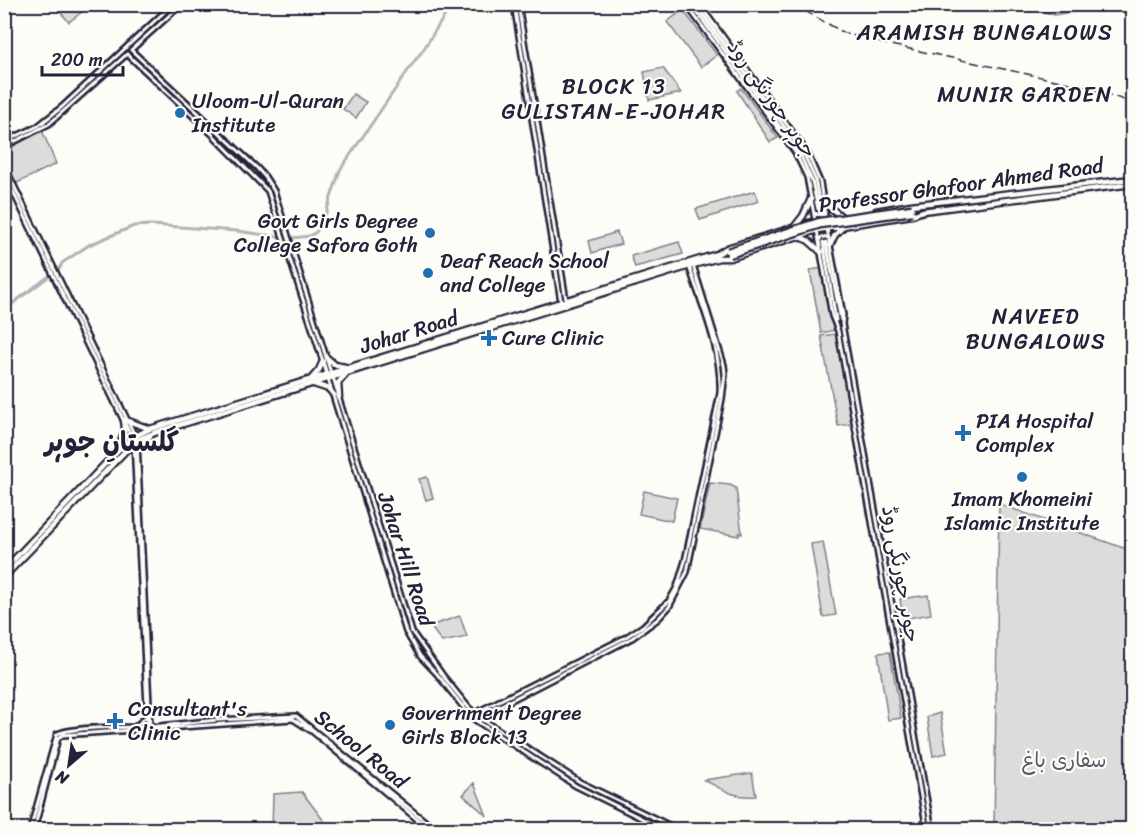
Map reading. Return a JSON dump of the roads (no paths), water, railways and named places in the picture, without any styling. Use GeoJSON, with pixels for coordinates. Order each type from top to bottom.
{"type":"FeatureCollection","features":[{"type":"Feature","properties":{"kind":"main road","name":"Professor Ghafoor Ahmed Road"},"geometry":{"type":"LineString","coordinates":[[795,226],[825,218],[912,205],[1054,192],[1132,179]]}},
{"type":"Feature","properties":{"kind":"main road"},"geometry":{"type":"LineString","coordinates":[[912,210],[923,211],[1054,192],[1132,184]]}},
{"type":"Feature","properties":{"kind":"main road"},"geometry":{"type":"LineString","coordinates":[[795,226],[811,199]]}},
{"type":"Feature","properties":{"kind":"main road"},"geometry":{"type":"LineString","coordinates":[[823,199],[841,216]]}},
{"type":"Feature","properties":{"kind":"main road"},"geometry":{"type":"LineString","coordinates":[[718,256],[820,225],[912,210],[924,205]]}},
{"type":"Feature","properties":{"kind":"main road","name":"Johar Road"},"geometry":{"type":"LineString","coordinates":[[423,347],[564,301],[718,256],[730,258],[817,230],[912,215],[923,211]]}},
{"type":"Feature","properties":{"kind":"main road"},"geometry":{"type":"LineString","coordinates":[[825,241],[848,224]]}},
{"type":"Feature","properties":{"kind":"main road","name":"Johar Road"},"geometry":{"type":"LineString","coordinates":[[4,570],[119,449],[152,431],[691,265],[718,256],[726,248],[795,226]]}},
{"type":"Feature","properties":{"kind":"main road"},"geometry":{"type":"LineString","coordinates":[[797,235],[813,243],[821,252]]}},
{"type":"Feature","properties":{"kind":"main road"},"geometry":{"type":"LineString","coordinates":[[325,359],[349,370],[338,383],[337,400],[323,386],[311,382],[325,359]]}},
{"type":"Feature","properties":{"kind":"main road"},"geometry":{"type":"LineString","coordinates":[[119,449],[126,421],[152,431],[138,449]]}},
{"type":"Feature","properties":{"kind":"main road","name":"Johar Road"},"geometry":{"type":"LineString","coordinates":[[4,577],[135,439]]}},
{"type":"Feature","properties":{"kind":"street"},"geometry":{"type":"LineString","coordinates":[[4,147],[49,124],[173,4]]}},
{"type":"Feature","properties":{"kind":"street"},"geometry":{"type":"LineString","coordinates":[[4,142],[46,120],[132,50],[182,4]]}},
{"type":"Feature","properties":{"kind":"street"},"geometry":{"type":"LineString","coordinates":[[516,4],[564,301]]}},
{"type":"Feature","properties":{"kind":"street","name":"جوہر چورنگی روڈ"},"geometry":{"type":"LineString","coordinates":[[693,4],[795,152],[807,177],[817,230],[825,241],[843,315],[842,324],[920,778]]}},
{"type":"Feature","properties":{"kind":"street","name":"جوہر چورنگی روڈ"},"geometry":{"type":"LineString","coordinates":[[693,4],[807,152],[820,182],[823,199],[821,210]]}},
{"type":"Feature","properties":{"kind":"street","name":"جوہر چورنگی روڈ"},"geometry":{"type":"LineString","coordinates":[[693,4],[801,156],[825,218],[827,228],[821,252],[832,316],[836,325]]}},
{"type":"Feature","properties":{"kind":"street"},"geometry":{"type":"LineString","coordinates":[[141,35],[144,39]]}},
{"type":"Feature","properties":{"kind":"street"},"geometry":{"type":"LineString","coordinates":[[132,50],[269,183],[281,213],[325,359]]}},
{"type":"Feature","properties":{"kind":"street"},"geometry":{"type":"LineString","coordinates":[[127,54],[211,133],[268,191],[325,359]]}},
{"type":"Feature","properties":{"kind":"street"},"geometry":{"type":"LineString","coordinates":[[21,134],[22,139]]}},
{"type":"Feature","properties":{"kind":"street"},"geometry":{"type":"LineString","coordinates":[[4,165],[138,449],[149,728]]}},
{"type":"Feature","properties":{"kind":"street"},"geometry":{"type":"LineString","coordinates":[[4,173],[52,266]]}},
{"type":"Feature","properties":{"kind":"street"},"geometry":{"type":"LineString","coordinates":[[814,213],[819,215],[821,210]]}},
{"type":"Feature","properties":{"kind":"street","name":"جوہر چورنگی روڈ"},"geometry":{"type":"LineString","coordinates":[[825,241],[836,325],[929,830]]}},
{"type":"Feature","properties":{"kind":"street"},"geometry":{"type":"LineString","coordinates":[[474,716],[626,637],[654,617],[669,600],[682,574],[722,399],[725,374],[691,265]]}},
{"type":"Feature","properties":{"kind":"street","name":"Johar Hill Road"},"geometry":{"type":"LineString","coordinates":[[325,359],[406,632],[420,656],[438,673],[474,716],[497,735],[564,779],[665,830]]}},
{"type":"Feature","properties":{"kind":"street"},"geometry":{"type":"LineString","coordinates":[[135,439],[149,728]]}},
{"type":"Feature","properties":{"kind":"street"},"geometry":{"type":"LineString","coordinates":[[862,469],[868,468]]}},
{"type":"Feature","properties":{"kind":"street"},"geometry":{"type":"LineString","coordinates":[[864,476],[869,475]]}},
{"type":"Feature","properties":{"kind":"street"},"geometry":{"type":"LineString","coordinates":[[134,727],[147,715]]}},
{"type":"Feature","properties":{"kind":"street","name":"School Road"},"geometry":{"type":"LineString","coordinates":[[32,830],[53,749],[58,738],[63,735],[291,715],[436,830]]}},
{"type":"Feature","properties":{"kind":"street","name":"Johar Hill Road"},"geometry":{"type":"LineString","coordinates":[[474,716],[586,785],[679,830]]}},
{"type":"Feature","properties":{"kind":"street","name":"School Road"},"geometry":{"type":"LineString","coordinates":[[305,724],[430,830]]}},
{"type":"Feature","properties":{"kind":"street","name":"School Road"},"geometry":{"type":"LineString","coordinates":[[129,729],[149,728]]}},
{"type":"Feature","properties":{"kind":"street"},"geometry":{"type":"LineString","coordinates":[[497,735],[500,731]]}},
{"type":"Feature","properties":{"kind":"street"},"geometry":{"type":"LineString","coordinates":[[564,779],[567,774]]}},
{"type":"Feature","properties":{"kind":"street","name":"جوہر چورنگی روڈ"},"geometry":{"type":"LineString","coordinates":[[922,786],[926,823],[929,830]]}},
{"type":"Feature","properties":{"kind":"street"},"geometry":{"type":"LineString","coordinates":[[892,830],[926,823]]}},
{"type":"Feature","properties":{"kind":"waterway"},"geometry":{"type":"LineString","coordinates":[[292,238],[310,236],[323,222],[340,170],[452,4]]}},
{"type":"Feature","properties":{"kind":"waterway"},"geometry":{"type":"LineString","coordinates":[[4,310],[60,268],[62,263],[89,245],[134,226],[151,225],[237,231],[280,237]]}},
{"type":"Feature","properties":{"kind":"railway"},"geometry":{"type":"LineString","coordinates":[[793,4],[844,33],[1088,87],[1132,103]]}},
{"type":"Feature","properties":{"kind":"place","name":"Uloom-Ul-Quran Institute"},"geometry":{"type":"Point","coordinates":[180,113]}},
{"type":"Feature","properties":{"kind":"place","name":"Govt Girls Degree College Safora Goth"},"geometry":{"type":"Point","coordinates":[430,233]}},
{"type":"Feature","properties":{"kind":"place","name":"Deaf Reach School and College"},"geometry":{"type":"Point","coordinates":[428,273]}},
{"type":"Feature","properties":{"kind":"place","name":"Cure Clinic"},"geometry":{"type":"Point","coordinates":[489,338]}},
{"type":"Feature","properties":{"kind":"place","name":"PIA Hospital Complex"},"geometry":{"type":"Point","coordinates":[963,433]}},
{"type":"Feature","properties":{"kind":"place","name":"Imam Khomeini Islamic Institute"},"geometry":{"type":"Point","coordinates":[1022,477]}},
{"type":"Feature","properties":{"kind":"place","name":"Consultant's Clinic"},"geometry":{"type":"Point","coordinates":[115,721]}},
{"type":"Feature","properties":{"kind":"place","name":"Government Degree Girls Block 13"},"geometry":{"type":"Point","coordinates":[390,725]}},
{"type":"Feature","properties":{"kind":"district","name":"ARAMISH BUNGALOWS"},"geometry":{"type":"Point","coordinates":[985,32]}},
{"type":"Feature","properties":{"kind":"district","name":"MUNIR GARDEN"},"geometry":{"type":"Point","coordinates":[1025,94]}},
{"type":"Feature","properties":{"kind":"district","name":"BLOCK 13 GULISTAN-E-JOHAR"},"geometry":{"type":"Point","coordinates":[614,98]}},
{"type":"Feature","properties":{"kind":"district","name":"NAVEED BUNGALOWS"},"geometry":{"type":"Point","coordinates":[1036,328]}},
{"type":"Feature","properties":{"kind":"district","name":"گلستانِ جوہر"},"geometry":{"type":"Point","coordinates":[112,442]}},
{"type":"Feature","properties":{"kind":"park label","name":"سفاری باغ"},"geometry":{"type":"Point","coordinates":[1064,760]}}]}
